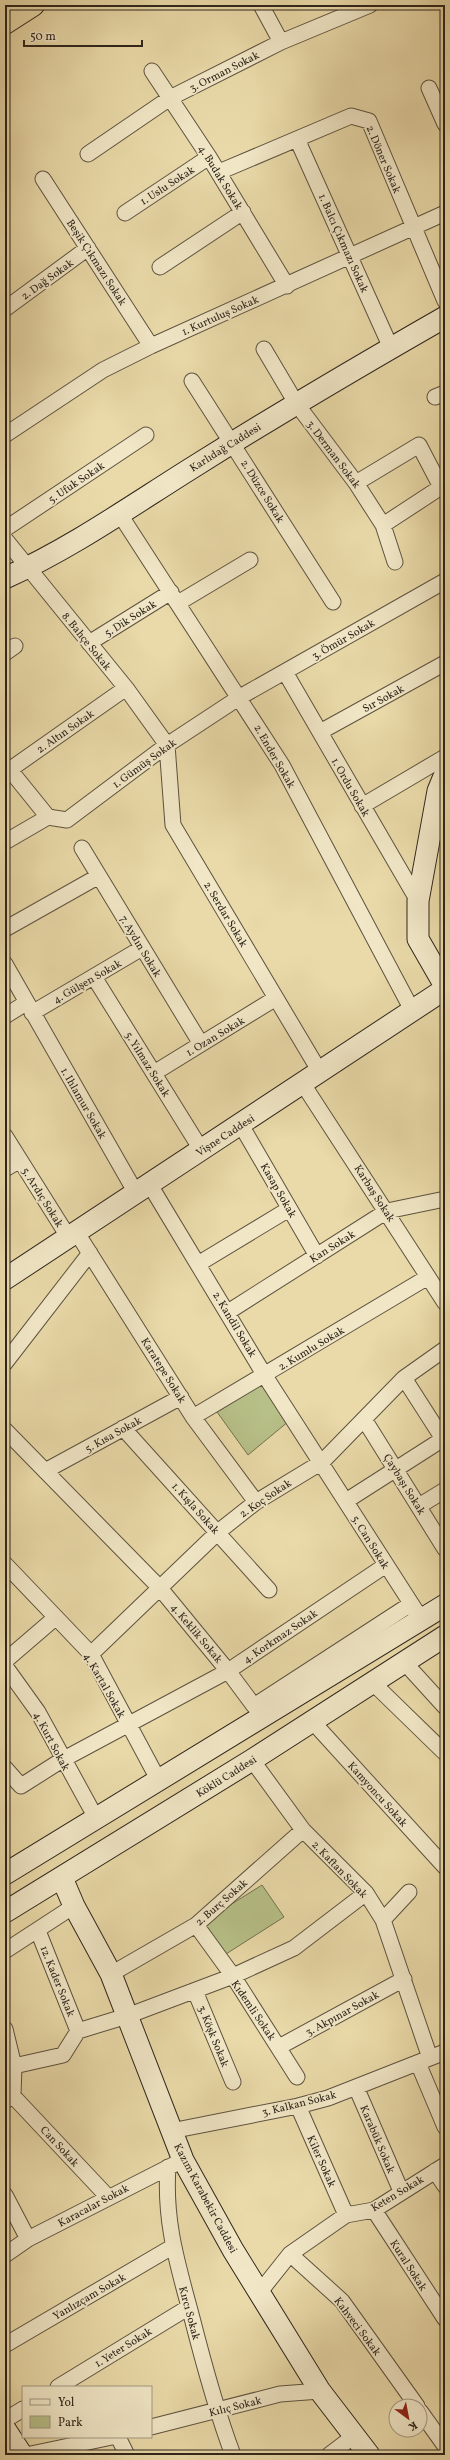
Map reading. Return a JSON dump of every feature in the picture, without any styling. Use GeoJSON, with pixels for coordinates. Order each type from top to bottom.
{"type":"FeatureCollection","features":[{"type":"Feature","properties":{"kind":"highway"},"geometry":{"type":"LineString","coordinates":[[5,23],[33,5]]}},
{"type":"Feature","properties":{"kind":"main road","name":"Karlıdağ Caddesi"},"geometry":{"type":"LineString","coordinates":[[5,578],[27,568],[119,513],[296,403],[445,317]]}},
{"type":"Feature","properties":{"kind":"main road"},"geometry":{"type":"LineString","coordinates":[[5,586],[27,568]]}},
{"type":"Feature","properties":{"kind":"main road"},"geometry":{"type":"LineString","coordinates":[[442,789],[418,901],[418,939],[445,986]]}},
{"type":"Feature","properties":{"kind":"main road","name":"Vişne Caddesi"},"geometry":{"type":"LineString","coordinates":[[5,1279],[73,1236],[445,989]]}},
{"type":"Feature","properties":{"kind":"main road"},"geometry":{"type":"LineString","coordinates":[[6,1871],[159,1781],[416,1612],[445,1605]]}},
{"type":"Feature","properties":{"kind":"main road","name":"Köklü Caddesi"},"geometry":{"type":"LineString","coordinates":[[5,1912],[252,1760],[445,1636]]}},
{"type":"Feature","properties":{"kind":"main road","name":"Kazım Karabekir Caddesi"},"geometry":{"type":"LineString","coordinates":[[62,1878],[74,1906],[110,1974],[127,2016],[171,2131],[176,2163],[320,2391],[369,2455]]}},
{"type":"Feature","properties":{"kind":"main road"},"geometry":{"type":"LineString","coordinates":[[5,2429],[22,2455]]}},
{"type":"Feature","properties":{"kind":"street"},"geometry":{"type":"LineString","coordinates":[[261,5],[281,42]]}},
{"type":"Feature","properties":{"kind":"street","name":"3. Orman Sokak"},"geometry":{"type":"LineString","coordinates":[[88,154],[170,98],[281,42],[366,6]]}},
{"type":"Feature","properties":{"kind":"street","name":"4. Budak Sokak"},"geometry":{"type":"LineString","coordinates":[[152,71],[219,172],[288,286]]}},
{"type":"Feature","properties":{"kind":"street"},"geometry":{"type":"LineString","coordinates":[[429,88],[445,124]]}},
{"type":"Feature","properties":{"kind":"street","name":"2. Döner Sokak"},"geometry":{"type":"LineString","coordinates":[[219,172],[351,116],[369,121],[445,301]]}},
{"type":"Feature","properties":{"kind":"street","name":"1. Balcı Çıkmazı Sokak"},"geometry":{"type":"LineString","coordinates":[[297,139],[391,348]]}},
{"type":"Feature","properties":{"kind":"street","name":"1. Uslu Sokak"},"geometry":{"type":"LineString","coordinates":[[125,213],[209,157]]}},
{"type":"Feature","properties":{"kind":"street","name":"Beşik Çıkmazı Sokak"},"geometry":{"type":"LineString","coordinates":[[43,179],[151,346]]}},
{"type":"Feature","properties":{"kind":"street"},"geometry":{"type":"LineString","coordinates":[[160,267],[243,212]]}},
{"type":"Feature","properties":{"kind":"street","name":"1. Kurtuluş Sokak"},"geometry":{"type":"LineString","coordinates":[[5,436],[103,370],[151,346],[288,286],[445,213]]}},
{"type":"Feature","properties":{"kind":"street","name":"2. Dağ Sokak"},"geometry":{"type":"LineString","coordinates":[[5,309],[88,248]]}},
{"type":"Feature","properties":{"kind":"street","name":"3. Derman Sokak"},"geometry":{"type":"LineString","coordinates":[[264,349],[296,403],[356,483],[383,525],[395,562]]}},
{"type":"Feature","properties":{"kind":"street","name":"2. Düzce Sokak"},"geometry":{"type":"LineString","coordinates":[[192,381],[333,602]]}},
{"type":"Feature","properties":{"kind":"street","name":"5. Ufuk Sokak"},"geometry":{"type":"LineString","coordinates":[[5,530],[146,435]]}},
{"type":"Feature","properties":{"kind":"street"},"geometry":{"type":"LineString","coordinates":[[356,483],[419,445],[441,487],[383,525]]}},
{"type":"Feature","properties":{"kind":"street","name":"2. Ender Sokak"},"geometry":{"type":"LineString","coordinates":[[119,513],[240,697],[282,765],[412,1010]]}},
{"type":"Feature","properties":{"kind":"street","name":"8. Bahçe Sokak"},"geometry":{"type":"LineString","coordinates":[[5,539],[27,568],[126,688],[167,745]]}},
{"type":"Feature","properties":{"kind":"street","name":"5. Dik Sokak"},"geometry":{"type":"LineString","coordinates":[[88,643],[250,560]]}},
{"type":"Feature","properties":{"kind":"street","name":"3. Ömür Sokak"},"geometry":{"type":"LineString","coordinates":[[240,697],[445,581]]}},
{"type":"Feature","properties":{"kind":"street","name":"Sır Sokak"},"geometry":{"type":"LineString","coordinates":[[320,732],[445,663]]}},
{"type":"Feature","properties":{"kind":"street","name":"1. Ordu Sokak"},"geometry":{"type":"LineString","coordinates":[[285,672],[418,901]]}},
{"type":"Feature","properties":{"kind":"street","name":"2. Altın Sokak"},"geometry":{"type":"LineString","coordinates":[[7,772],[126,688]]}},
{"type":"Feature","properties":{"kind":"street","name":"1. Gümüş Sokak"},"geometry":{"type":"LineString","coordinates":[[48,817],[67,820],[167,745],[240,697]]}},
{"type":"Feature","properties":{"kind":"street","name":"2. Serdar Sokak"},"geometry":{"type":"LineString","coordinates":[[167,745],[173,825],[320,1072]]}},
{"type":"Feature","properties":{"kind":"street"},"geometry":{"type":"LineString","coordinates":[[362,806],[445,756]]}},
{"type":"Feature","properties":{"kind":"street"},"geometry":{"type":"LineString","coordinates":[[5,842],[48,817],[7,772]]}},
{"type":"Feature","properties":{"kind":"street","name":"7. Aydın Sokak"},"geometry":{"type":"LineString","coordinates":[[82,848],[201,1044]]}},
{"type":"Feature","properties":{"kind":"street"},"geometry":{"type":"LineString","coordinates":[[5,929],[99,876]]}},
{"type":"Feature","properties":{"kind":"street","name":"4. Gülşen Sokak"},"geometry":{"type":"LineString","coordinates":[[5,1016],[29,1008],[94,977],[142,948]]}},
{"type":"Feature","properties":{"kind":"street","name":"1. Ihlamur Sokak"},"geometry":{"type":"LineString","coordinates":[[5,964],[29,1008],[143,1189]]}},
{"type":"Feature","properties":{"kind":"street","name":"5. Yılmaz Sokak"},"geometry":{"type":"LineString","coordinates":[[94,977],[202,1150]]}},
{"type":"Feature","properties":{"kind":"street","name":"1. Ozan Sokak"},"geometry":{"type":"LineString","coordinates":[[154,1073],[276,998]]}},
{"type":"Feature","properties":{"kind":"street","name":"Karbaş Sokak"},"geometry":{"type":"LineString","coordinates":[[303,1084],[387,1211],[445,1303]]}},
{"type":"Feature","properties":{"kind":"street","name":"Kasap Sokak"},"geometry":{"type":"LineString","coordinates":[[240,1125],[317,1256]]}},
{"type":"Feature","properties":{"kind":"street","name":"5. Ardıç Sokak"},"geometry":{"type":"LineString","coordinates":[[5,1136],[73,1236]]}},
{"type":"Feature","properties":{"kind":"street"},"geometry":{"type":"LineString","coordinates":[[5,1168],[20,1160]]}},
{"type":"Feature","properties":{"kind":"street","name":"2. Kandil Sokak"},"geometry":{"type":"LineString","coordinates":[[143,1189],[198,1264],[265,1376],[322,1462]]}},
{"type":"Feature","properties":{"kind":"street","name":"Kan Sokak"},"geometry":{"type":"LineString","coordinates":[[228,1312],[387,1211],[445,1199]]}},
{"type":"Feature","properties":{"kind":"street"},"geometry":{"type":"LineString","coordinates":[[198,1264],[290,1209]]}},
{"type":"Feature","properties":{"kind":"street","name":"Karatepe Sokak"},"geometry":{"type":"LineString","coordinates":[[73,1236],[90,1253],[180,1397],[256,1502]]}},
{"type":"Feature","properties":{"kind":"street"},"geometry":{"type":"LineString","coordinates":[[5,1363],[90,1253]]}},
{"type":"Feature","properties":{"kind":"street","name":"2. Kumlu Sokak"},"geometry":{"type":"LineString","coordinates":[[194,1417],[265,1376],[428,1277]]}},
{"type":"Feature","properties":{"kind":"street","name":"2. Koç Sokak"},"geometry":{"type":"LineString","coordinates":[[91,1654],[159,1587],[218,1532],[256,1502],[322,1462],[404,1378],[445,1349]]}},
{"type":"Feature","properties":{"kind":"street"},"geometry":{"type":"LineString","coordinates":[[346,1501],[395,1469],[444,1440],[404,1378]]}},
{"type":"Feature","properties":{"kind":"street","name":"5. Kısa Sokak"},"geometry":{"type":"LineString","coordinates":[[45,1471],[180,1397]]}},
{"type":"Feature","properties":{"kind":"street","name":"Çaybaşı Sokak"},"geometry":{"type":"LineString","coordinates":[[364,1419],[444,1548]]}},
{"type":"Feature","properties":{"kind":"street","name":"1. Kışla Sokak"},"geometry":{"type":"LineString","coordinates":[[123,1428],[269,1590]]}},
{"type":"Feature","properties":{"kind":"street","name":"4. Keklik Sokak"},"geometry":{"type":"LineString","coordinates":[[5,1430],[159,1587],[228,1671],[254,1706],[416,1612]]}},
{"type":"Feature","properties":{"kind":"street","name":"5. Can Sokak"},"geometry":{"type":"LineString","coordinates":[[322,1462],[416,1612]]}},
{"type":"Feature","properties":{"kind":"street"},"geometry":{"type":"LineString","coordinates":[[419,1506],[445,1490]]}},
{"type":"Feature","properties":{"kind":"street","name":"4. Kartal Sokak"},"geometry":{"type":"LineString","coordinates":[[5,1564],[54,1618],[91,1654],[159,1781]]}},
{"type":"Feature","properties":{"kind":"street","name":"4. Korkmaz Sokak"},"geometry":{"type":"LineString","coordinates":[[5,1768],[21,1786],[62,1760],[228,1671],[386,1565]]}},
{"type":"Feature","properties":{"kind":"street"},"geometry":{"type":"LineString","coordinates":[[5,1661],[54,1618]]}},
{"type":"Feature","properties":{"kind":"street"},"geometry":{"type":"LineString","coordinates":[[405,1663],[445,1707]]}},
{"type":"Feature","properties":{"kind":"street","name":"4. Kurt Sokak"},"geometry":{"type":"LineString","coordinates":[[5,1666],[38,1712],[62,1760],[96,1818]]}},
{"type":"Feature","properties":{"kind":"street"},"geometry":{"type":"LineString","coordinates":[[373,1683],[445,1753]]}},
{"type":"Feature","properties":{"kind":"street","name":"Kamyoncu Sokak"},"geometry":{"type":"LineString","coordinates":[[312,1721],[445,1867]]}},
{"type":"Feature","properties":{"kind":"street","name":"2. Kaftan Sokak"},"geometry":{"type":"LineString","coordinates":[[252,1760],[303,1830],[366,1893],[383,1920],[404,1979],[424,2061]]}},
{"type":"Feature","properties":{"kind":"street","name":"2. Burç Sokak"},"geometry":{"type":"LineString","coordinates":[[110,1974],[196,1925],[303,1830]]}},
{"type":"Feature","properties":{"kind":"street"},"geometry":{"type":"LineString","coordinates":[[383,1920],[409,1892]]}},
{"type":"Feature","properties":{"kind":"street"},"geometry":{"type":"LineString","coordinates":[[196,1925],[233,1976],[294,1948],[366,1893]]}},
{"type":"Feature","properties":{"kind":"street"},"geometry":{"type":"LineString","coordinates":[[5,1951],[38,1932],[74,1906]]}},
{"type":"Feature","properties":{"kind":"street","name":"12. Kader Sokak"},"geometry":{"type":"LineString","coordinates":[[38,1932],[78,2031]]}},
{"type":"Feature","properties":{"kind":"street","name":"Kıdemli Sokak"},"geometry":{"type":"LineString","coordinates":[[78,2031],[127,2016],[233,1976],[280,2047],[297,2077]]}},
{"type":"Feature","properties":{"kind":"street","name":"3. Akpınar Sokak"},"geometry":{"type":"LineString","coordinates":[[280,2047],[404,1979]]}},
{"type":"Feature","properties":{"kind":"street","name":"3. Köşk Sokak"},"geometry":{"type":"LineString","coordinates":[[195,1990],[233,2082]]}},
{"type":"Feature","properties":{"kind":"street"},"geometry":{"type":"LineString","coordinates":[[5,2029],[14,2066],[9,2098]]}},
{"type":"Feature","properties":{"kind":"street"},"geometry":{"type":"LineString","coordinates":[[14,2066],[64,2055],[78,2031]]}},
{"type":"Feature","properties":{"kind":"street","name":"3. Kalkan Sokak"},"geometry":{"type":"LineString","coordinates":[[171,2131],[298,2106],[356,2087],[445,2052]]}},
{"type":"Feature","properties":{"kind":"street"},"geometry":{"type":"LineString","coordinates":[[424,2061],[445,2127]]}},
{"type":"Feature","properties":{"kind":"street","name":"Karabük Sokak"},"geometry":{"type":"LineString","coordinates":[[356,2087],[401,2191]]}},
{"type":"Feature","properties":{"kind":"street","name":"Can Sokak"},"geometry":{"type":"LineString","coordinates":[[9,2098],[108,2197]]}},
{"type":"Feature","properties":{"kind":"street","name":"Kiler Sokak"},"geometry":{"type":"LineString","coordinates":[[298,2106],[346,2215]]}},
{"type":"Feature","properties":{"kind":"street","name":"Karacalar Sokak"},"geometry":{"type":"LineString","coordinates":[[5,2255],[28,2239],[176,2163]]}},
{"type":"Feature","properties":{"kind":"street","name":"Kırcı Sokak"},"geometry":{"type":"LineString","coordinates":[[176,2163],[166,2197],[172,2247],[216,2411],[233,2455]]}},
{"type":"Feature","properties":{"kind":"street"},"geometry":{"type":"LineString","coordinates":[[440,2168],[445,2186]]}},
{"type":"Feature","properties":{"kind":"street","name":"Keten Sokak"},"geometry":{"type":"LineString","coordinates":[[346,2215],[374,2210],[401,2191],[440,2168]]}},
{"type":"Feature","properties":{"kind":"street"},"geometry":{"type":"LineString","coordinates":[[5,2195],[28,2239]]}},
{"type":"Feature","properties":{"kind":"street","name":"Kural Sokak"},"geometry":{"type":"LineString","coordinates":[[374,2210],[445,2319]]}},
{"type":"Feature","properties":{"kind":"street"},"geometry":{"type":"LineString","coordinates":[[259,2293],[290,2254],[346,2215]]}},
{"type":"Feature","properties":{"kind":"street","name":"Yanlızçam Sokak"},"geometry":{"type":"LineString","coordinates":[[5,2345],[172,2247]]}},
{"type":"Feature","properties":{"kind":"street","name":"Kahveci Sokak"},"geometry":{"type":"LineString","coordinates":[[290,2254],[342,2301],[411,2398]]}},
{"type":"Feature","properties":{"kind":"street","name":"1. Yeter Sokak"},"geometry":{"type":"LineString","coordinates":[[60,2386],[189,2307]]}},
{"type":"Feature","properties":{"kind":"street","name":"Kılıç Sokak"},"geometry":{"type":"LineString","coordinates":[[152,2427],[280,2394],[320,2391]]}},
{"type":"Feature","properties":{"kind":"street"},"geometry":{"type":"LineString","coordinates":[[5,2420],[22,2410]]}},
{"type":"Feature","properties":{"kind":"street"},"geometry":{"type":"LineString","coordinates":[[428,2422],[445,2446]]}},
{"type":"Feature","properties":{"kind":"street"},"geometry":{"type":"LineString","coordinates":[[329,2455],[354,2436]]}},
{"type":"Feature","properties":{"kind":"street"},"geometry":{"type":"LineString","coordinates":[[26,2455],[107,2438]]}},
{"type":"Feature","properties":{"kind":"street"},"geometry":{"type":"LineString","coordinates":[[118,2438],[127,2455]]}},
{"type":"Feature","properties":{"kind":"green space"},"geometry":{"type":"Polygon","coordinates":[[[260,1386],[267,1387],[289,1421],[248,1455],[217,1412],[260,1386]]]}},
{"type":"Feature","properties":{"kind":"green space"},"geometry":{"type":"Polygon","coordinates":[[[262,1885],[284,1917],[226,1954],[203,1922],[262,1885]]]}}]}
